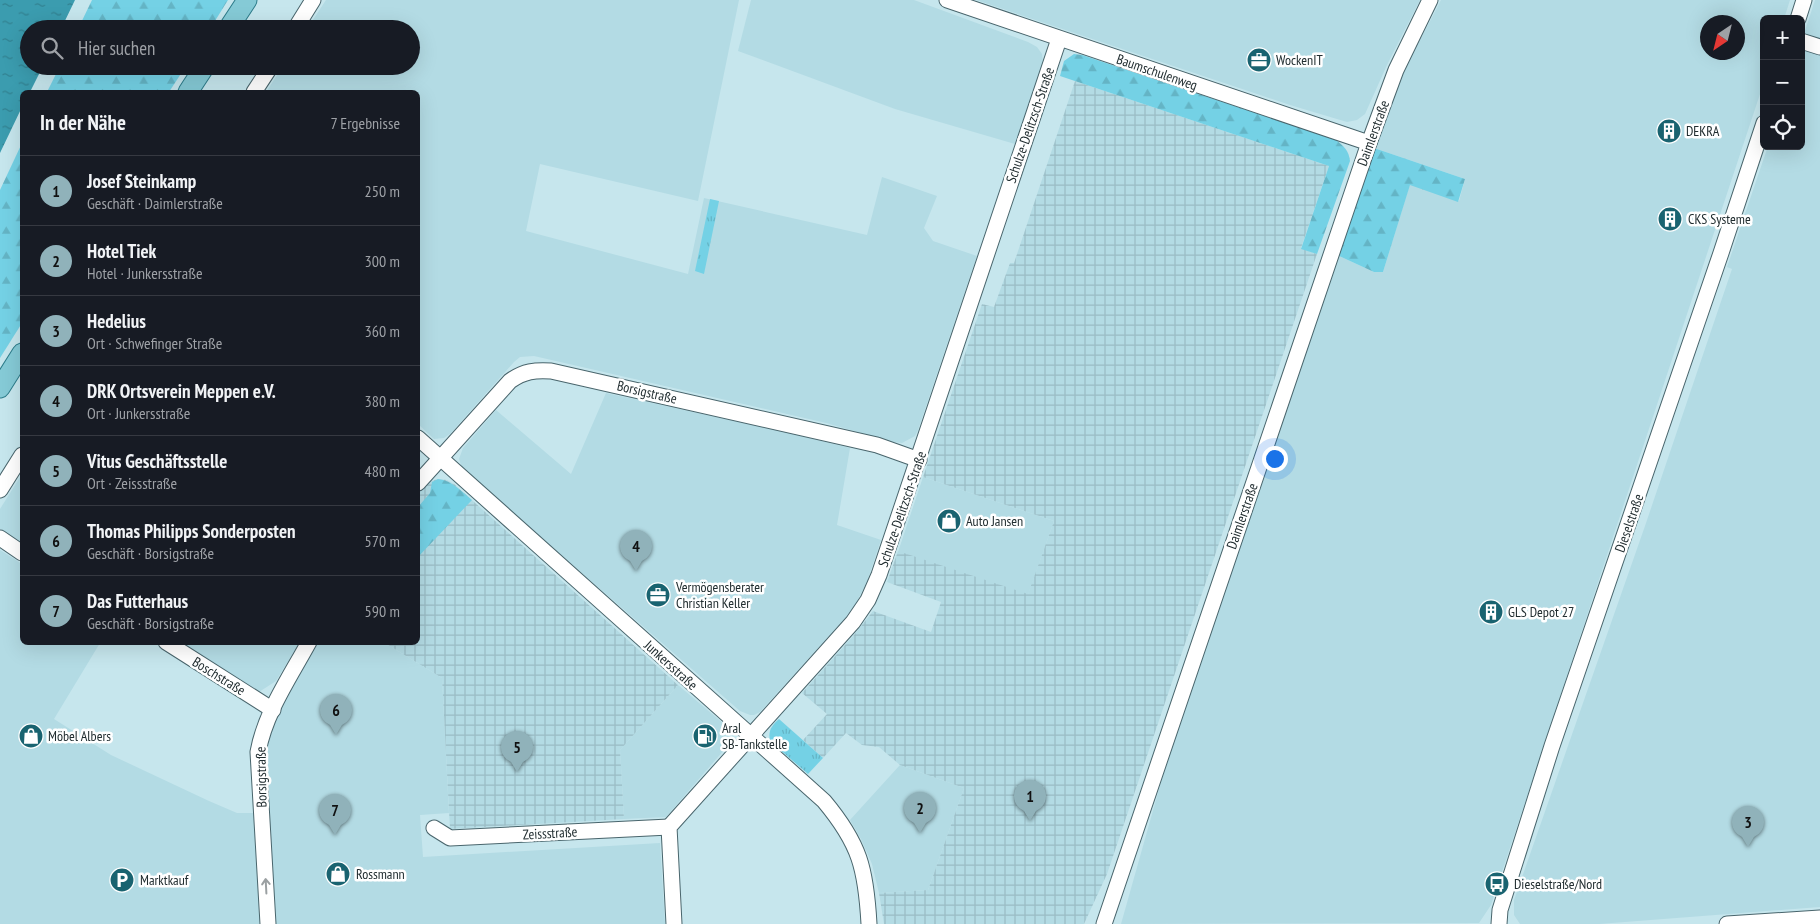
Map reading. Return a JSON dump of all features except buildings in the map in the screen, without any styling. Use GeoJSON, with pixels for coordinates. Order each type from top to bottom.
{"type":"FeatureCollection","features":[{"type":"Feature","properties":{"kind":"main road"},"geometry":{"type":"LineString","coordinates":[[234,20],[247,0]]}},
{"type":"Feature","properties":{"kind":"main road"},"geometry":{"type":"LineString","coordinates":[[189,90],[199,75]]}},
{"type":"Feature","properties":{"kind":"main road"},"geometry":{"type":"LineString","coordinates":[[0,388],[20,356]]}},
{"type":"Feature","properties":{"kind":"street"},"geometry":{"type":"LineString","coordinates":[[301,20],[313,0]]}},
{"type":"Feature","properties":{"kind":"street","name":"Baumschulenweg"},"geometry":{"type":"LineString","coordinates":[[947,0],[1368,143]]}},
{"type":"Feature","properties":{"kind":"street","name":"Daimlerstraße"},"geometry":{"type":"LineString","coordinates":[[1104,924],[1368,143],[1396,70],[1430,0]]}},
{"type":"Feature","properties":{"kind":"street"},"geometry":{"type":"LineString","coordinates":[[1799,15],[1804,0]]}},
{"type":"Feature","properties":{"kind":"street","name":"Schulze-Delitzsch-Straße"},"geometry":{"type":"LineString","coordinates":[[669,827],[853,622],[868,600],[879,575],[919,460],[1059,39]]}},
{"type":"Feature","properties":{"kind":"street"},"geometry":{"type":"LineString","coordinates":[[1805,42],[1820,47]]}},
{"type":"Feature","properties":{"kind":"street"},"geometry":{"type":"LineString","coordinates":[[255,90],[265,75]]}},
{"type":"Feature","properties":{"kind":"street","name":"Dieselstraße"},"geometry":{"type":"LineString","coordinates":[[1499,924],[1500,910],[1552,746],[1760,134]]}},
{"type":"Feature","properties":{"kind":"street","name":"Borsigstraße"},"geometry":{"type":"LineString","coordinates":[[420,481],[510,381],[520,374],[534,370],[551,371],[796,426],[877,445],[919,460]]}},
{"type":"Feature","properties":{"kind":"street","name":"Junkersstraße"},"geometry":{"type":"LineString","coordinates":[[420,440],[824,801],[846,829],[861,862],[870,924]]}},
{"type":"Feature","properties":{"kind":"street"},"geometry":{"type":"LineString","coordinates":[[0,490],[20,458]]}},
{"type":"Feature","properties":{"kind":"street"},"geometry":{"type":"LineString","coordinates":[[0,538],[20,552]]}},
{"type":"Feature","properties":{"kind":"street","name":"Boschstraße"},"geometry":{"type":"LineString","coordinates":[[171,645],[273,710]]}},
{"type":"Feature","properties":{"kind":"street","name":"Borsigstraße"},"geometry":{"type":"LineString","coordinates":[[268,924],[258,752],[261,734],[307,645]]}},
{"type":"Feature","properties":{"kind":"street"},"geometry":{"type":"LineString","coordinates":[[669,827],[674,924]]}},
{"type":"Feature","properties":{"kind":"street","name":"Zeissstraße"},"geometry":{"type":"LineString","coordinates":[[434,828],[450,838],[669,827]]}},
{"type":"Feature","properties":{"kind":"street"},"geometry":{"type":"LineString","coordinates":[[1727,924],[1820,918]]}},
{"type":"Feature","properties":{"kind":"shaded area"},"geometry":{"type":"Polygon","coordinates":[[[326,0],[739,0],[698,201],[540,164],[526,231],[688,274],[704,198],[867,235],[882,177],[937,196],[924,228],[933,241],[977,256],[915,436],[902,443],[893,442],[826,423],[534,356],[520,357],[450,434],[444,438],[434,439],[420,426],[420,90],[267,90],[277,75],[420,75],[420,20],[313,20],[326,0]]]}},
{"type":"Feature","properties":{"kind":"shaded area"},"geometry":{"type":"Polygon","coordinates":[[[751,0],[914,0],[1028,42],[1037,47],[1042,54],[1043,63],[1015,144],[895,109],[738,51],[751,0]]]}},
{"type":"Feature","properties":{"kind":"shaded area"},"geometry":{"type":"Polygon","coordinates":[[[976,0],[1420,0],[1365,114],[1357,120],[1347,122],[1290,105],[976,0]]]}},
{"type":"Feature","properties":{"kind":"shaded area"},"geometry":{"type":"Polygon","coordinates":[[[1441,0],[1790,0],[1785,15],[1760,15],[1760,94],[1491,905],[1479,923],[1121,924],[1163,775],[1337,255],[1374,272],[1383,272],[1410,184],[1459,201],[1465,179],[1374,148],[1402,75],[1441,0]]]}},
{"type":"Feature","properties":{"kind":"shaded area"},"geometry":{"type":"Polygon","coordinates":[[[1815,0],[1820,0],[1820,907],[1599,924],[1520,924],[1514,915],[1514,900],[1645,526],[1732,269],[1727,267],[1767,150],[1805,150],[1805,31],[1815,0]]]}},
{"type":"Feature","properties":{"kind":"shaded area"},"geometry":{"type":"Polygon","coordinates":[[[1075,81],[1329,166],[1301,248],[1317,254],[1107,874],[1084,924],[884,924],[879,893],[928,890],[964,788],[900,765],[879,747],[862,745],[846,733],[823,758],[803,740],[827,714],[802,693],[873,611],[931,632],[941,602],[887,582],[898,551],[1028,594],[1054,521],[923,477],[982,304],[994,307],[1010,263],[1014,263],[1075,81]]]}},
{"type":"Feature","properties":{"kind":"shaded area"},"geometry":{"type":"Polygon","coordinates":[[[606,393],[850,448],[837,525],[881,540],[868,579],[857,602],[845,618],[760,712],[754,715],[740,711],[464,470],[461,465],[459,459],[463,448],[496,410],[571,474],[606,393]]]}},
{"type":"Feature","properties":{"kind":"shaded area"},"geometry":{"type":"Polygon","coordinates":[[[20,477],[20,542],[0,529],[0,509],[20,477]]]}},
{"type":"Feature","properties":{"kind":"shaded area"},"geometry":{"type":"Polygon","coordinates":[[[923,477],[1054,521],[1028,595],[898,552],[923,477]]]}},
{"type":"Feature","properties":{"kind":"shaded area"},"geometry":{"type":"Polygon","coordinates":[[[438,479],[447,480],[454,484],[678,685],[620,750],[624,819],[450,829],[442,678],[388,645],[420,645],[420,488],[424,483],[438,479]]]}},
{"type":"Feature","properties":{"kind":"shaded area"},"geometry":{"type":"Polygon","coordinates":[[[0,550],[20,563],[20,645],[99,645],[54,719],[111,755],[209,801],[237,813],[257,813],[264,924],[0,924],[0,550]]]}},
{"type":"Feature","properties":{"kind":"shaded area"},"geometry":{"type":"Polygon","coordinates":[[[184,645],[298,645],[276,681],[259,692],[184,645]]]}},
{"type":"Feature","properties":{"kind":"shaded area"},"geometry":{"type":"Polygon","coordinates":[[[315,645],[388,645],[442,678],[449,813],[420,815],[423,857],[660,843],[665,924],[275,924],[265,764],[266,750],[277,712],[315,645]]]}},
{"type":"Feature","properties":{"kind":"shaded area"},"geometry":{"type":"Polygon","coordinates":[[[678,685],[731,730],[731,742],[666,817],[624,819],[620,750],[678,685]]]}},
{"type":"Feature","properties":{"kind":"shaded area"},"geometry":{"type":"Polygon","coordinates":[[[900,765],[964,788],[928,890],[879,893],[872,864],[850,820],[900,765]]]}},
{"type":"Feature","properties":{"kind":"green space"},"geometry":{"type":"Polygon","coordinates":[[[92,0],[228,0],[216,20],[82,20],[92,0]]]}},
{"type":"Feature","properties":{"kind":"green space"},"geometry":{"type":"Polygon","coordinates":[[[1074,54],[1082,55],[1339,142],[1347,152],[1350,161],[1317,254],[1301,249],[1329,166],[1060,76],[1064,61],[1074,54]]]}},
{"type":"Feature","properties":{"kind":"green space"},"geometry":{"type":"Polygon","coordinates":[[[56,75],[180,75],[170,90],[48,90],[56,75]]]}},
{"type":"Feature","properties":{"kind":"green space"},"geometry":{"type":"Polygon","coordinates":[[[20,147],[20,326],[0,358],[0,190],[20,147]]]}},
{"type":"Feature","properties":{"kind":"green space"},"geometry":{"type":"Polygon","coordinates":[[[1374,148],[1465,179],[1458,202],[1410,185],[1383,272],[1374,272],[1337,255],[1374,148]]]}},
{"type":"Feature","properties":{"kind":"green space"},"geometry":{"type":"Polygon","coordinates":[[[710,199],[719,201],[704,274],[695,271],[710,199]]]}},
{"type":"Feature","properties":{"kind":"green space"},"geometry":{"type":"Polygon","coordinates":[[[438,479],[452,484],[472,500],[420,555],[420,505],[430,493],[432,482],[438,479]]]}},
{"type":"Feature","properties":{"kind":"green space"},"geometry":{"type":"Polygon","coordinates":[[[779,719],[823,758],[808,774],[770,741],[769,734],[771,729],[779,719]]]}},
{"type":"Feature","properties":{"kind":"water"},"geometry":{"type":"Polygon","coordinates":[[[0,0],[75,0],[65,20],[20,20],[20,75],[38,75],[31,90],[20,90],[20,111],[0,153],[0,0]]]}},
{"type":"Feature","properties":{"kind":"place","name":"WockenIT"},"geometry":{"type":"Point","coordinates":[1259,60]}},
{"type":"Feature","properties":{"kind":"place","name":"DEKRA"},"geometry":{"type":"Point","coordinates":[1669,131]}},
{"type":"Feature","properties":{"kind":"place","name":"CKS Systeme"},"geometry":{"type":"Point","coordinates":[1670,219]}},
{"type":"Feature","properties":{"kind":"place","name":"Auto Jansen"},"geometry":{"type":"Point","coordinates":[949,521]}},
{"type":"Feature","properties":{"kind":"place","name":"DRK Ortsverein Meppen e.V."},"geometry":{"type":"Point","coordinates":[636,571]}},
{"type":"Feature","properties":{"kind":"place","name":"Vermögensberater Christian Keller"},"geometry":{"type":"Point","coordinates":[658,595]}},
{"type":"Feature","properties":{"kind":"place","name":"GLS Depot 27"},"geometry":{"type":"Point","coordinates":[1491,612]}},
{"type":"Feature","properties":{"kind":"place","name":"Thomas Philipps Sonderposten"},"geometry":{"type":"Point","coordinates":[336,735]}},
{"type":"Feature","properties":{"kind":"place","name":"Möbel Albers"},"geometry":{"type":"Point","coordinates":[31,736]}},
{"type":"Feature","properties":{"kind":"place","name":"Aral SB-Tankstelle"},"geometry":{"type":"Point","coordinates":[705,736]}},
{"type":"Feature","properties":{"kind":"place","name":"Vitus Geschäftsstelle"},"geometry":{"type":"Point","coordinates":[517,772]}},
{"type":"Feature","properties":{"kind":"place","name":"Josef Steinkamp"},"geometry":{"type":"Point","coordinates":[1030,821]}},
{"type":"Feature","properties":{"kind":"place","name":"Hotel Tiek"},"geometry":{"type":"Point","coordinates":[920,833]}},
{"type":"Feature","properties":{"kind":"place","name":"Das Futterhaus"},"geometry":{"type":"Point","coordinates":[335,835]}},
{"type":"Feature","properties":{"kind":"place","name":"Hedelius"},"geometry":{"type":"Point","coordinates":[1748,847]}},
{"type":"Feature","properties":{"kind":"place","name":"Rossmann"},"geometry":{"type":"Point","coordinates":[338,874]}},
{"type":"Feature","properties":{"kind":"place","name":"Marktkauf"},"geometry":{"type":"Point","coordinates":[122,880]}},
{"type":"Feature","properties":{"kind":"place","name":"Dieselstraße/Nord"},"geometry":{"type":"Point","coordinates":[1497,884]}}]}
